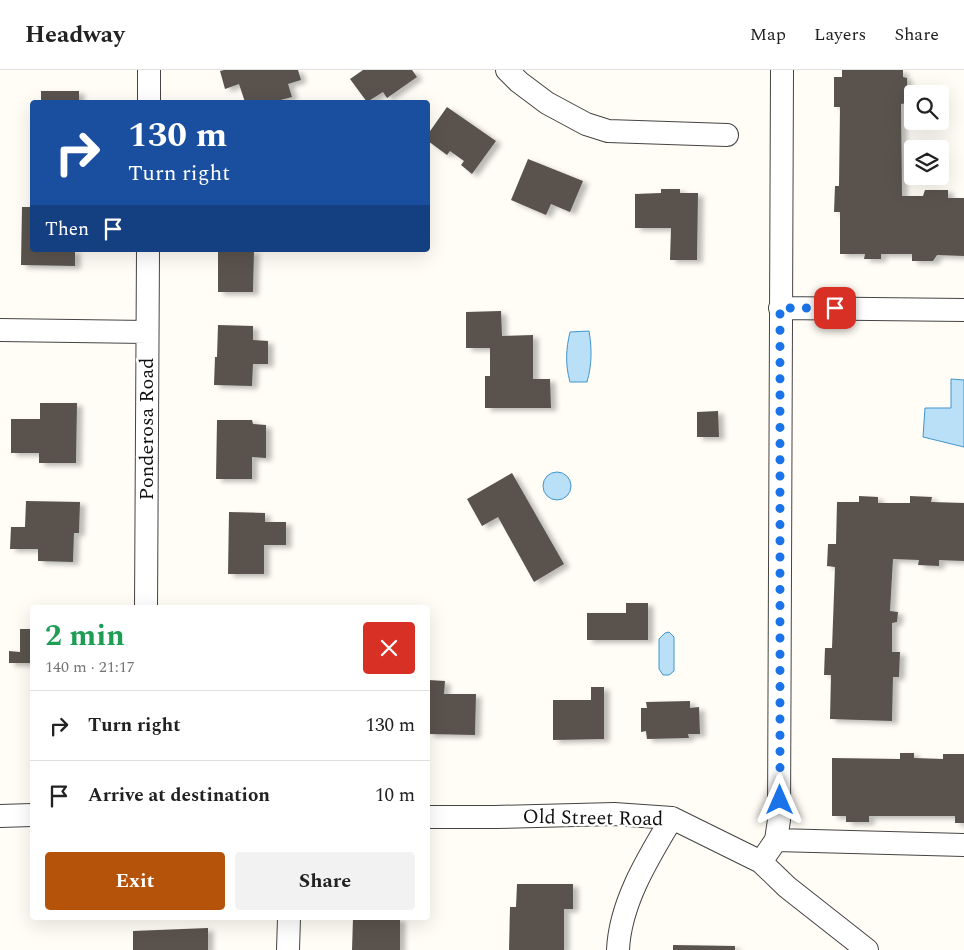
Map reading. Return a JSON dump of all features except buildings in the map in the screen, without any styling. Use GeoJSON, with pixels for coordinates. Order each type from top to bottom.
{"type":"FeatureCollection","features":[{"type":"Feature","properties":{"kind":"street"},"geometry":{"type":"LineString","coordinates":[[149,70],[149,100]]}},
{"type":"Feature","properties":{"kind":"street"},"geometry":{"type":"LineString","coordinates":[[507,70],[519,82],[547,103],[586,124],[608,131],[727,135]]}},
{"type":"Feature","properties":{"kind":"street"},"geometry":{"type":"LineString","coordinates":[[761,862],[776,840],[780,820],[782,70]]}},
{"type":"Feature","properties":{"kind":"street","name":"Ponderosa Road"},"geometry":{"type":"LineString","coordinates":[[146,605],[148,252]]}},
{"type":"Feature","properties":{"kind":"street"},"geometry":{"type":"LineString","coordinates":[[780,308],[964,310]]}},
{"type":"Feature","properties":{"kind":"street"},"geometry":{"type":"LineString","coordinates":[[0,330],[147,332]]}},
{"type":"Feature","properties":{"kind":"street","name":"Old Street Road"},"geometry":{"type":"LineString","coordinates":[[430,817],[614,814],[672,818],[761,862],[787,886],[867,950]]}},
{"type":"Feature","properties":{"kind":"street"},"geometry":{"type":"LineString","coordinates":[[0,816],[30,815]]}},
{"type":"Feature","properties":{"kind":"street"},"geometry":{"type":"LineString","coordinates":[[618,950],[618,934],[639,874],[672,818]]}},
{"type":"Feature","properties":{"kind":"street"},"geometry":{"type":"LineString","coordinates":[[776,840],[964,846]]}},
{"type":"Feature","properties":{"kind":"street"},"geometry":{"type":"LineString","coordinates":[[288,950],[289,920]]}},
{"type":"Feature","properties":{"kind":"water"},"geometry":{"type":"Polygon","coordinates":[[[589,331],[591,356],[587,382],[570,382],[567,357],[570,332],[589,331]]]}},
{"type":"Feature","properties":{"kind":"water"},"geometry":{"type":"Polygon","coordinates":[[[951,379],[964,380],[964,447],[923,437],[925,408],[951,408],[951,379]]]}},
{"type":"Feature","properties":{"kind":"water"},"geometry":{"type":"Polygon","coordinates":[[[557,472],[567,476],[571,486],[567,496],[557,500],[547,496],[543,486],[547,476],[557,472]]]}},
{"type":"Feature","properties":{"kind":"water"},"geometry":{"type":"Polygon","coordinates":[[[669,632],[674,637],[674,671],[669,675],[663,675],[659,669],[659,639],[669,632]]]}},
{"type":"Feature","properties":{"kind":"route"},"geometry":{"type":"LineString","coordinates":[[780,800],[780,308],[835,308]]}}]}
